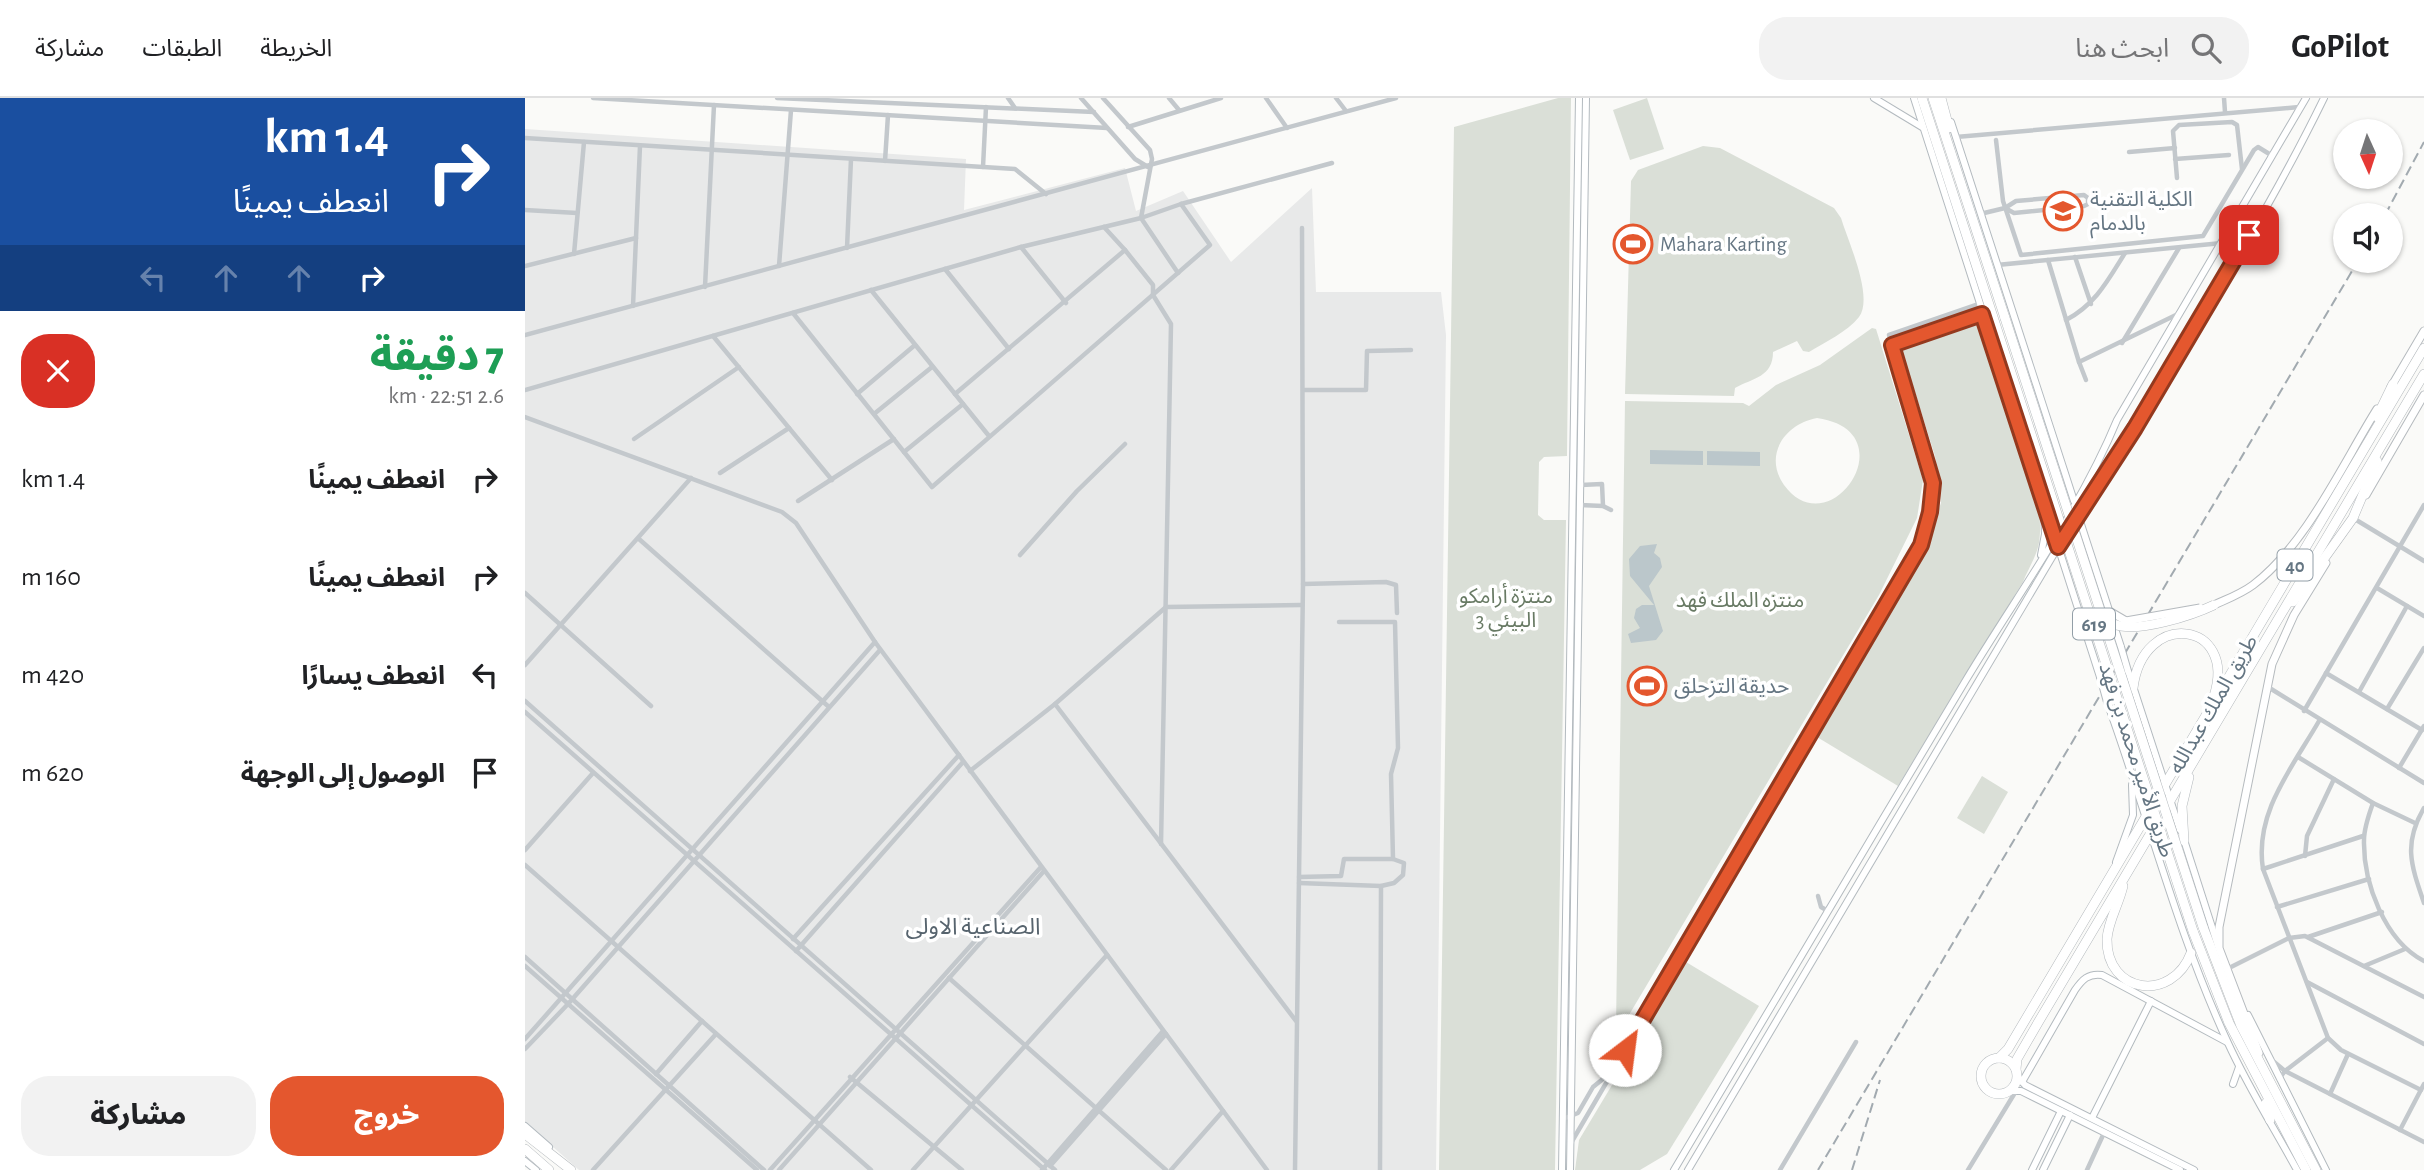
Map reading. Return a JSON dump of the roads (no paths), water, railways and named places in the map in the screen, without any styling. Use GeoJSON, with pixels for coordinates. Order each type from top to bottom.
{"type":"FeatureCollection","features":[{"type":"Feature","properties":{"kind":"highway","name":"طريق الأمير محمد بن فهد"},"geometry":{"type":"LineString","coordinates":[[1918,98],[2229,1023],[2306,1170]]}},
{"type":"Feature","properties":{"kind":"highway","name":"طريق الأمير محمد بن فهد"},"geometry":{"type":"LineString","coordinates":[[1933,98],[2104,611],[2198,929],[2241,1026],[2316,1170]]}},
{"type":"Feature","properties":{"kind":"highway"},"geometry":{"type":"LineString","coordinates":[[1942,98],[1968,205]]}},
{"type":"Feature","properties":{"kind":"highway","name":"طريق الملك عبدالله"},"geometry":{"type":"LineString","coordinates":[[1999,1058],[2008,1049],[2424,348]]}},
{"type":"Feature","properties":{"kind":"highway","name":"طريق الملك عبدالله"},"geometry":{"type":"LineString","coordinates":[[2018,1076],[2023,1049],[2424,374]]}},
{"type":"Feature","properties":{"kind":"highway"},"geometry":{"type":"LineString","coordinates":[[2354,468],[2393,384]]}},
{"type":"Feature","properties":{"kind":"highway"},"geometry":{"type":"LineString","coordinates":[[2262,646],[2353,518],[2391,429]]}},
{"type":"Feature","properties":{"kind":"highway"},"geometry":{"type":"LineString","coordinates":[[2104,611],[2114,625],[2131,627],[2190,616],[2214,605]]}},
{"type":"Feature","properties":{"kind":"highway"},"geometry":{"type":"LineString","coordinates":[[2133,688],[2140,657],[2158,639],[2169,633],[2197,636],[2214,651],[2218,662],[2217,686],[2209,712]]}},
{"type":"Feature","properties":{"kind":"highway"},"geometry":{"type":"LineString","coordinates":[[2184,841],[2182,806],[2192,765]]}},
{"type":"Feature","properties":{"kind":"highway"},"geometry":{"type":"LineString","coordinates":[[2127,875],[2107,940],[2109,955],[2120,975],[2142,986],[2166,983],[2185,967],[2191,953]]}},
{"type":"Feature","properties":{"kind":"highway"},"geometry":{"type":"LineString","coordinates":[[1999,1058],[2009,1061],[2018,1076],[2013,1091],[1995,1094],[1982,1083],[1984,1066],[1999,1058]]}},
{"type":"Feature","properties":{"kind":"highway"},"geometry":{"type":"LineString","coordinates":[[2260,1084],[2270,1120]]}},
{"type":"Feature","properties":{"kind":"highway"},"geometry":{"type":"LineString","coordinates":[[525,1135],[572,1170]]}},
{"type":"Feature","properties":{"kind":"highway"},"geometry":{"type":"LineString","coordinates":[[525,1135],[555,1169]]}},
{"type":"Feature","properties":{"kind":"highway"},"geometry":{"type":"LineString","coordinates":[[525,1149],[555,1169]]}},
{"type":"Feature","properties":{"kind":"highway"},"geometry":{"type":"LineString","coordinates":[[525,1149],[543,1170]]}},
{"type":"Feature","properties":{"kind":"main road"},"geometry":{"type":"LineString","coordinates":[[2214,605],[2252,586],[2271,568],[2320,503],[2424,331]]}},
{"type":"Feature","properties":{"kind":"main road"},"geometry":{"type":"LineString","coordinates":[[2262,1067],[2260,1055],[2218,948],[2219,927],[2272,664],[2294,615],[2424,397]]}},
{"type":"Feature","properties":{"kind":"street"},"geometry":{"type":"LineString","coordinates":[[593,98],[1107,128]]}},
{"type":"Feature","properties":{"kind":"street"},"geometry":{"type":"LineString","coordinates":[[778,98],[874,100],[1094,112]]}},
{"type":"Feature","properties":{"kind":"street"},"geometry":{"type":"LineString","coordinates":[[1007,98],[1016,109]]}},
{"type":"Feature","properties":{"kind":"street"},"geometry":{"type":"LineString","coordinates":[[1081,98],[1135,159],[1149,167]]}},
{"type":"Feature","properties":{"kind":"street"},"geometry":{"type":"LineString","coordinates":[[1103,98],[1150,150],[1152,159],[1141,218],[1178,273]]}},
{"type":"Feature","properties":{"kind":"street"},"geometry":{"type":"LineString","coordinates":[[1169,98],[1179,110]]}},
{"type":"Feature","properties":{"kind":"street"},"geometry":{"type":"LineString","coordinates":[[1128,127],[1221,98]]}},
{"type":"Feature","properties":{"kind":"street"},"geometry":{"type":"LineString","coordinates":[[1266,98],[1287,128]]}},
{"type":"Feature","properties":{"kind":"street"},"geometry":{"type":"LineString","coordinates":[[1336,98],[1346,111]]}},
{"type":"Feature","properties":{"kind":"street"},"geometry":{"type":"LineString","coordinates":[[525,335],[1396,98]]}},
{"type":"Feature","properties":{"kind":"street"},"geometry":{"type":"LineString","coordinates":[[1579,98],[1582,141]]}},
{"type":"Feature","properties":{"kind":"street"},"geometry":{"type":"LineString","coordinates":[[1570,1170],[1568,1058],[1580,224],[1586,98]]}},
{"type":"Feature","properties":{"kind":"street"},"geometry":{"type":"LineString","coordinates":[[1874,98],[1922,127]]}},
{"type":"Feature","properties":{"kind":"street"},"geometry":{"type":"LineString","coordinates":[[1918,98],[1922,127],[2107,702],[2191,953],[2239,1067],[2297,1170]]}},
{"type":"Feature","properties":{"kind":"street"},"geometry":{"type":"LineString","coordinates":[[1942,98],[2074,502],[2104,611],[2121,646],[2218,948]]}},
{"type":"Feature","properties":{"kind":"street"},"geometry":{"type":"LineString","coordinates":[[2224,98],[2225,112]]}},
{"type":"Feature","properties":{"kind":"street"},"geometry":{"type":"LineString","coordinates":[[1674,1170],[2055,537],[2104,452],[2117,420],[2306,98]]}},
{"type":"Feature","properties":{"kind":"street"},"geometry":{"type":"LineString","coordinates":[[1688,1170],[2058,547],[2135,428],[2262,214],[2324,98]]}},
{"type":"Feature","properties":{"kind":"street"},"geometry":{"type":"LineString","coordinates":[[705,287],[714,105]]}},
{"type":"Feature","properties":{"kind":"street"},"geometry":{"type":"LineString","coordinates":[[983,167],[986,107]]}},
{"type":"Feature","properties":{"kind":"street"},"geometry":{"type":"LineString","coordinates":[[1956,136],[2299,107]]}},
{"type":"Feature","properties":{"kind":"street"},"geometry":{"type":"LineString","coordinates":[[779,266],[790,110]]}},
{"type":"Feature","properties":{"kind":"street"},"geometry":{"type":"LineString","coordinates":[[885,161],[888,116]]}},
{"type":"Feature","properties":{"kind":"street"},"geometry":{"type":"LineString","coordinates":[[2177,178],[2173,131],[2179,125],[2232,122],[2237,125],[2242,170]]}},
{"type":"Feature","properties":{"kind":"street"},"geometry":{"type":"LineString","coordinates":[[525,138],[1015,169],[1046,194]]}},
{"type":"Feature","properties":{"kind":"street"},"geometry":{"type":"LineString","coordinates":[[1996,140],[2005,208],[2021,255],[2203,236],[2258,147],[2271,155]]}},
{"type":"Feature","properties":{"kind":"street"},"geometry":{"type":"LineString","coordinates":[[574,254],[584,142]]}},
{"type":"Feature","properties":{"kind":"street"},"geometry":{"type":"LineString","coordinates":[[633,306],[640,146]]}},
{"type":"Feature","properties":{"kind":"street"},"geometry":{"type":"LineString","coordinates":[[2129,152],[2175,148]]}},
{"type":"Feature","properties":{"kind":"street"},"geometry":{"type":"LineString","coordinates":[[2175,159],[2229,155]]}},
{"type":"Feature","properties":{"kind":"street"},"geometry":{"type":"LineString","coordinates":[[846,248],[851,159]]}},
{"type":"Feature","properties":{"kind":"street"},"geometry":{"type":"LineString","coordinates":[[525,390],[1021,247],[1141,218],[1181,204],[1332,163]]}},
{"type":"Feature","properties":{"kind":"street"},"geometry":{"type":"LineString","coordinates":[[1979,214],[2005,208],[2016,201],[2084,195],[2088,198],[2088,204],[2084,206],[2014,213],[2005,208]]}},
{"type":"Feature","properties":{"kind":"street"},"geometry":{"type":"LineString","coordinates":[[793,313],[932,487],[1210,245],[1181,204]]}},
{"type":"Feature","properties":{"kind":"street"},"geometry":{"type":"LineString","coordinates":[[525,210],[577,213]]}},
{"type":"Feature","properties":{"kind":"street"},"geometry":{"type":"LineString","coordinates":[[1104,227],[1153,285],[1153,295],[1171,324],[1161,844]]}},
{"type":"Feature","properties":{"kind":"street"},"geometry":{"type":"LineString","coordinates":[[1295,1170],[1303,584],[1302,228]]}},
{"type":"Feature","properties":{"kind":"street"},"geometry":{"type":"LineString","coordinates":[[525,266],[636,238]]}},
{"type":"Feature","properties":{"kind":"street"},"geometry":{"type":"LineString","coordinates":[[1996,265],[2223,243]]}},
{"type":"Feature","properties":{"kind":"street"},"geometry":{"type":"LineString","coordinates":[[1021,247],[1066,303]]}},
{"type":"Feature","properties":{"kind":"street"},"geometry":{"type":"LineString","coordinates":[[2122,342],[2179,247]]}},
{"type":"Feature","properties":{"kind":"street"},"geometry":{"type":"LineString","coordinates":[[955,394],[1066,303],[1125,250]]}},
{"type":"Feature","properties":{"kind":"street"},"geometry":{"type":"LineString","coordinates":[[2066,320],[2091,304],[2125,253]]}},
{"type":"Feature","properties":{"kind":"street"},"geometry":{"type":"LineString","coordinates":[[2074,257],[2091,304]]}},
{"type":"Feature","properties":{"kind":"street"},"geometry":{"type":"LineString","coordinates":[[2048,260],[2086,380]]}},
{"type":"Feature","properties":{"kind":"street"},"geometry":{"type":"LineString","coordinates":[[945,269],[1009,349]]}},
{"type":"Feature","properties":{"kind":"street"},"geometry":{"type":"LineString","coordinates":[[871,290],[990,437]]}},
{"type":"Feature","properties":{"kind":"street"},"geometry":{"type":"LineString","coordinates":[[1562,1144],[1566,1147],[1570,1144],[1921,545],[1930,512],[1933,483],[1889,335],[1979,304]]}},
{"type":"Feature","properties":{"kind":"street"},"geometry":{"type":"LineString","coordinates":[[2079,362],[2182,312]]}},
{"type":"Feature","properties":{"kind":"street"},"geometry":{"type":"LineString","coordinates":[[1892,345],[1982,314]]}},
{"type":"Feature","properties":{"kind":"street"},"geometry":{"type":"LineString","coordinates":[[713,336],[832,480]]}},
{"type":"Feature","properties":{"kind":"street"},"geometry":{"type":"LineString","coordinates":[[857,394],[915,345]]}},
{"type":"Feature","properties":{"kind":"street"},"geometry":{"type":"LineString","coordinates":[[1303,390],[1366,390],[1367,351],[1411,350]]}},
{"type":"Feature","properties":{"kind":"street"},"geometry":{"type":"LineString","coordinates":[[634,439],[739,367]]}},
{"type":"Feature","properties":{"kind":"street"},"geometry":{"type":"LineString","coordinates":[[874,414],[932,367]]}},
{"type":"Feature","properties":{"kind":"street"},"geometry":{"type":"LineString","coordinates":[[904,452],[963,404]]}},
{"type":"Feature","properties":{"kind":"street"},"geometry":{"type":"LineString","coordinates":[[525,417],[782,512],[796,523],[880,649],[1267,1170]]}},
{"type":"Feature","properties":{"kind":"street"},"geometry":{"type":"LineString","coordinates":[[720,473],[789,428]]}},
{"type":"Feature","properties":{"kind":"street"},"geometry":{"type":"LineString","coordinates":[[798,501],[894,439]]}},
{"type":"Feature","properties":{"kind":"street"},"geometry":{"type":"LineString","coordinates":[[1020,555],[1077,491],[1125,444]]}},
{"type":"Feature","properties":{"kind":"street"},"geometry":{"type":"LineString","coordinates":[[1576,514],[1580,505],[1577,470]]}},
{"type":"Feature","properties":{"kind":"street"},"geometry":{"type":"LineString","coordinates":[[525,665],[691,478]]}},
{"type":"Feature","properties":{"kind":"street"},"geometry":{"type":"LineString","coordinates":[[1580,485],[1602,484],[1603,506]]}},
{"type":"Feature","properties":{"kind":"street"},"geometry":{"type":"LineString","coordinates":[[2038,564],[2045,534],[2042,494]]}},
{"type":"Feature","properties":{"kind":"street"},"geometry":{"type":"LineString","coordinates":[[1580,505],[1603,506],[1611,510]]}},
{"type":"Feature","properties":{"kind":"street"},"geometry":{"type":"LineString","coordinates":[[2304,711],[2424,505]]}},
{"type":"Feature","properties":{"kind":"street"},"geometry":{"type":"LineString","coordinates":[[2353,518],[2424,561]]}},
{"type":"Feature","properties":{"kind":"street"},"geometry":{"type":"LineString","coordinates":[[639,539],[829,707]]}},
{"type":"Feature","properties":{"kind":"street"},"geometry":{"type":"LineString","coordinates":[[2047,566],[2056,563],[2066,568]]}},
{"type":"Feature","properties":{"kind":"street"},"geometry":{"type":"LineString","coordinates":[[1303,584],[1386,582],[1396,585],[1397,613]]}},
{"type":"Feature","properties":{"kind":"street"},"geometry":{"type":"LineString","coordinates":[[2377,588],[2424,616]]}},
{"type":"Feature","properties":{"kind":"street"},"geometry":{"type":"LineString","coordinates":[[525,593],[652,706]]}},
{"type":"Feature","properties":{"kind":"street"},"geometry":{"type":"LineString","coordinates":[[970,771],[1055,704],[1166,607],[1301,605]]}},
{"type":"Feature","properties":{"kind":"street"},"geometry":{"type":"LineString","coordinates":[[2358,692],[2407,606]]}},
{"type":"Feature","properties":{"kind":"street"},"geometry":{"type":"LineString","coordinates":[[1339,622],[1395,622],[1398,748],[1391,775],[1392,859]]}},
{"type":"Feature","properties":{"kind":"street"},"geometry":{"type":"LineString","coordinates":[[525,1039],[875,642]]}},
{"type":"Feature","properties":{"kind":"street"},"geometry":{"type":"LineString","coordinates":[[2387,709],[2424,648]]}},
{"type":"Feature","properties":{"kind":"street"},"geometry":{"type":"LineString","coordinates":[[525,1049],[568,1004],[880,649]]}},
{"type":"Feature","properties":{"kind":"street"},"geometry":{"type":"LineString","coordinates":[[2326,673],[2423,728],[2399,768]]}},
{"type":"Feature","properties":{"kind":"street"},"geometry":{"type":"LineString","coordinates":[[2267,687],[2424,783]]}},
{"type":"Feature","properties":{"kind":"street"},"geometry":{"type":"LineString","coordinates":[[525,701],[800,944],[971,1104],[1046,1168],[1055,1170]]}},
{"type":"Feature","properties":{"kind":"street"},"geometry":{"type":"LineString","coordinates":[[1055,704],[1297,1022]]}},
{"type":"Feature","properties":{"kind":"street"},"geometry":{"type":"LineString","coordinates":[[525,712],[796,951],[976,1100],[1046,1168]]}},
{"type":"Feature","properties":{"kind":"street"},"geometry":{"type":"LineString","coordinates":[[2319,721],[2274,799],[2262,829],[2260,847],[2263,869],[2328,1038],[2348,1053],[2422,1087],[2400,1130]]}},
{"type":"Feature","properties":{"kind":"street"},"geometry":{"type":"LineString","coordinates":[[784,745],[791,750]]}},
{"type":"Feature","properties":{"kind":"street"},"geometry":{"type":"LineString","coordinates":[[789,944],[959,755]]}},
{"type":"Feature","properties":{"kind":"street"},"geometry":{"type":"LineString","coordinates":[[2298,757],[2372,803],[2415,823]]}},
{"type":"Feature","properties":{"kind":"street"},"geometry":{"type":"LineString","coordinates":[[796,951],[963,762]]}},
{"type":"Feature","properties":{"kind":"street"},"geometry":{"type":"LineString","coordinates":[[2110,878],[2133,815],[2130,769]]}},
{"type":"Feature","properties":{"kind":"street"},"geometry":{"type":"LineString","coordinates":[[525,850],[593,773]]}},
{"type":"Feature","properties":{"kind":"street"},"geometry":{"type":"LineString","coordinates":[[2305,856],[2307,836],[2334,779]]}},
{"type":"Feature","properties":{"kind":"street"},"geometry":{"type":"LineString","coordinates":[[930,787],[935,793]]}},
{"type":"Feature","properties":{"kind":"street"},"geometry":{"type":"LineString","coordinates":[[740,795],[746,800]]}},
{"type":"Feature","properties":{"kind":"street"},"geometry":{"type":"LineString","coordinates":[[2372,803],[2364,836],[2369,878],[2382,912],[2405,949],[2424,961]]}},
{"type":"Feature","properties":{"kind":"street"},"geometry":{"type":"LineString","coordinates":[[2424,808],[2415,823],[2409,853],[2424,903]]}},
{"type":"Feature","properties":{"kind":"street"},"geometry":{"type":"LineString","coordinates":[[2263,869],[2364,836]]}},
{"type":"Feature","properties":{"kind":"street"},"geometry":{"type":"LineString","coordinates":[[868,856],[875,861]]}},
{"type":"Feature","properties":{"kind":"street"},"geometry":{"type":"LineString","coordinates":[[1344,859],[1392,859],[1404,863],[1403,875],[1394,883],[1381,886],[1299,880],[1341,876],[1344,859]]}},
{"type":"Feature","properties":{"kind":"street"},"geometry":{"type":"LineString","coordinates":[[525,865],[871,1170]]}},
{"type":"Feature","properties":{"kind":"street"},"geometry":{"type":"LineString","coordinates":[[779,1170],[1043,869]]}},
{"type":"Feature","properties":{"kind":"street"},"geometry":{"type":"LineString","coordinates":[[2277,907],[2369,878]]}},
{"type":"Feature","properties":{"kind":"street"},"geometry":{"type":"LineString","coordinates":[[1381,886],[1381,1170]]}},
{"type":"Feature","properties":{"kind":"street"},"geometry":{"type":"LineString","coordinates":[[1818,896],[1821,907],[1828,911]]}},
{"type":"Feature","properties":{"kind":"street"},"geometry":{"type":"LineString","coordinates":[[2326,1170],[2266,1055],[2227,970],[2289,938],[2308,937],[2382,912]]}},
{"type":"Feature","properties":{"kind":"street"},"geometry":{"type":"LineString","coordinates":[[2308,937],[2423,995]]}},
{"type":"Feature","properties":{"kind":"street"},"geometry":{"type":"LineString","coordinates":[[2363,966],[2405,949]]}},
{"type":"Feature","properties":{"kind":"street"},"geometry":{"type":"LineString","coordinates":[[913,1170],[1107,955]]}},
{"type":"Feature","properties":{"kind":"street"},"geometry":{"type":"LineString","coordinates":[[525,957],[568,1004],[764,1170]]}},
{"type":"Feature","properties":{"kind":"street"},"geometry":{"type":"LineString","coordinates":[[525,966],[563,996],[572,999],[757,1170]]}},
{"type":"Feature","properties":{"kind":"street"},"geometry":{"type":"LineString","coordinates":[[2181,1170],[2018,1076],[2083,979],[2092,974],[2102,975],[2227,1042]]}},
{"type":"Feature","properties":{"kind":"street"},"geometry":{"type":"LineString","coordinates":[[947,977],[1169,1170],[1223,1111]]}},
{"type":"Feature","properties":{"kind":"street"},"geometry":{"type":"LineString","coordinates":[[2306,982],[2424,1044]]}},
{"type":"Feature","properties":{"kind":"street"},"geometry":{"type":"LineString","coordinates":[[2092,1118],[2151,1002]]}},
{"type":"Feature","properties":{"kind":"street"},"geometry":{"type":"LineString","coordinates":[[656,1074],[702,1021]]}},
{"type":"Feature","properties":{"kind":"street"},"geometry":{"type":"LineString","coordinates":[[1046,1168],[1165,1033]]}},
{"type":"Feature","properties":{"kind":"street"},"geometry":{"type":"LineString","coordinates":[[593,1170],[716,1034]]}},
{"type":"Feature","properties":{"kind":"street"},"geometry":{"type":"LineString","coordinates":[[770,1170],[851,1077],[896,1034]]}},
{"type":"Feature","properties":{"kind":"street"},"geometry":{"type":"LineString","coordinates":[[2279,1080],[2285,1072],[2328,1038]]}},
{"type":"Feature","properties":{"kind":"street"},"geometry":{"type":"LineString","coordinates":[[1780,1170],[1856,1042]]}},
{"type":"Feature","properties":{"kind":"street"},"geometry":{"type":"LineString","coordinates":[[2330,1094],[2348,1053]]}},
{"type":"Feature","properties":{"kind":"street"},"geometry":{"type":"LineString","coordinates":[[2266,1055],[2285,1072],[2424,1142]]}},
{"type":"Feature","properties":{"kind":"street"},"geometry":{"type":"LineString","coordinates":[[1562,1170],[1562,1120],[1568,1058]]}},
{"type":"Feature","properties":{"kind":"street"},"geometry":{"type":"LineString","coordinates":[[2233,1084],[2239,1067]]}},
{"type":"Feature","properties":{"kind":"street"},"geometry":{"type":"LineString","coordinates":[[1562,1120],[1578,1113],[1593,1087],[1613,1071]]}},
{"type":"Feature","properties":{"kind":"street"},"geometry":{"type":"LineString","coordinates":[[851,1077],[961,1170]]}},
{"type":"Feature","properties":{"kind":"street"},"geometry":{"type":"LineString","coordinates":[[1968,1170],[2013,1091],[2107,1129],[2194,1170]]}},
{"type":"Feature","properties":{"kind":"street"},"geometry":{"type":"LineString","coordinates":[[2032,1170],[2061,1111]]}},
{"type":"Feature","properties":{"kind":"street"},"geometry":{"type":"LineString","coordinates":[[2043,1170],[2070,1115]]}},
{"type":"Feature","properties":{"kind":"street"},"geometry":{"type":"LineString","coordinates":[[525,1126],[572,1170]]}},
{"type":"Feature","properties":{"kind":"street"},"geometry":{"type":"LineString","coordinates":[[2088,1170],[2107,1129]]}},
{"type":"Feature","properties":{"kind":"street"},"geometry":{"type":"LineString","coordinates":[[788,1150],[793,1154]]}},
{"type":"Feature","properties":{"kind":"street"},"geometry":{"type":"LineString","coordinates":[[525,1161],[536,1170]]}},
{"type":"Feature","properties":{"kind":"street"},"geometry":{"type":"LineString","coordinates":[[1287,1170],[1295,1163]]}},
{"type":"Feature","properties":{"kind":"railway"},"geometry":{"type":"LineString","coordinates":[[2391,203],[2424,142]]}},
{"type":"Feature","properties":{"kind":"railway"},"geometry":{"type":"LineString","coordinates":[[1818,1170],[2351,273]]}},
{"type":"Feature","properties":{"kind":"railway"},"geometry":{"type":"LineString","coordinates":[[1852,1170],[1880,1080]]}},
{"type":"Feature","properties":{"kind":"place","name":"الكلية التقنية بالدمام"},"geometry":{"type":"Point","coordinates":[2063,211]}},
{"type":"Feature","properties":{"kind":"place","name":"Mahara Karting"},"geometry":{"type":"Point","coordinates":[1633,244]}},
{"type":"Feature","properties":{"kind":"place","name":"حديقة التزحلق"},"geometry":{"type":"Point","coordinates":[1647,686]}},
{"type":"Feature","properties":{"kind":"district","name":"الصناعية الاولى"},"geometry":{"type":"Point","coordinates":[973,926]}},
{"type":"Feature","properties":{"kind":"park label","name":"منتزه الملك فهد"},"geometry":{"type":"Point","coordinates":[1740,600]}},
{"type":"Feature","properties":{"kind":"park label","name":"منتزة أرامكو البيئي 3"},"geometry":{"type":"Point","coordinates":[1506,608]}}]}
